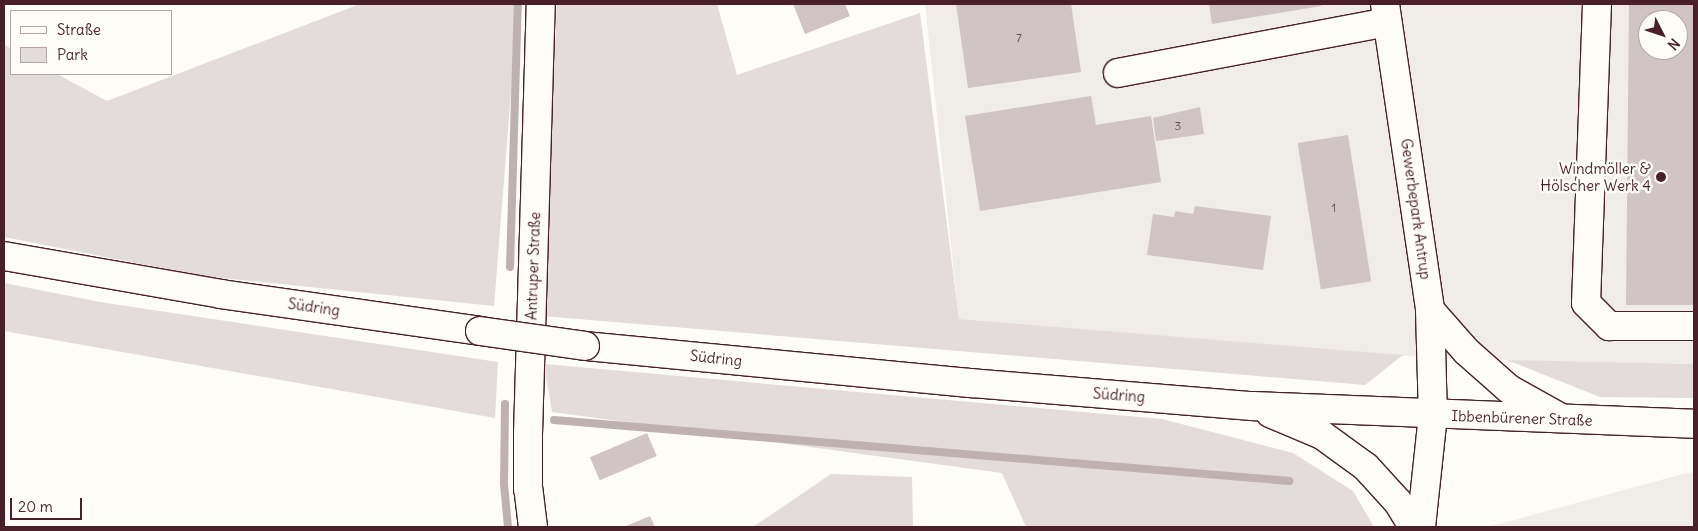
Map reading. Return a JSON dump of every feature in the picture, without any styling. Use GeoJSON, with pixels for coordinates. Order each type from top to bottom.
{"type":"FeatureCollection","features":[{"type":"Feature","properties":{"kind":"main road","name":"Antruper Straße"},"geometry":{"type":"LineString","coordinates":[[533,527],[528,489],[528,434],[540,4]]}},
{"type":"Feature","properties":{"kind":"main road"},"geometry":{"type":"LineString","coordinates":[[1597,4],[1586,303],[1609,326],[1694,326]]}},
{"type":"Feature","properties":{"kind":"main road"},"geometry":{"type":"LineString","coordinates":[[1118,73],[1386,13]]}},
{"type":"Feature","properties":{"kind":"main road","name":"Gewerbepark Antrup"},"geometry":{"type":"LineString","coordinates":[[1386,13],[1430,310],[1433,415]]}},
{"type":"Feature","properties":{"kind":"main road","name":"Südring"},"geometry":{"type":"LineString","coordinates":[[4,256],[221,294],[585,346],[961,382],[1253,406],[1433,415]]}},
{"type":"Feature","properties":{"kind":"main road"},"geometry":{"type":"LineString","coordinates":[[1430,310],[1466,351],[1509,389],[1565,420]]}},
{"type":"Feature","properties":{"kind":"main road"},"geometry":{"type":"LineString","coordinates":[[1253,406],[1322,435],[1366,467],[1398,502],[1413,527]]}},
{"type":"Feature","properties":{"kind":"main road","name":"Ibbenbürener Straße"},"geometry":{"type":"LineString","coordinates":[[1420,527],[1433,415],[1694,424]]}},
{"type":"Feature","properties":{"kind":"shaded area"},"geometry":{"type":"Polygon","coordinates":[[[925,4],[1694,4],[1694,364],[1446,359],[959,319],[925,4]]]}},
{"type":"Feature","properties":{"kind":"shaded area"},"geometry":{"type":"Polygon","coordinates":[[[1694,472],[1694,527],[1488,527],[1683,474],[1694,472]]]}},
{"type":"Feature","properties":{"kind":"green space"},"geometry":{"type":"Polygon","coordinates":[[[360,4],[518,4],[494,306],[202,276],[4,237],[4,44],[10,48],[10,75],[59,75],[107,101],[360,4]]]}},
{"type":"Feature","properties":{"kind":"green space"},"geometry":{"type":"Polygon","coordinates":[[[557,4],[717,4],[737,75],[920,13],[959,319],[1403,355],[1365,385],[542,316],[557,4]]]}},
{"type":"Feature","properties":{"kind":"green space"},"geometry":{"type":"Polygon","coordinates":[[[4,283],[100,302],[498,362],[495,418],[4,331],[4,283]]]}},
{"type":"Feature","properties":{"kind":"green space"},"geometry":{"type":"Polygon","coordinates":[[[1507,360],[1694,364],[1694,398],[1600,397],[1507,360]]]}},
{"type":"Feature","properties":{"kind":"green space"},"geometry":{"type":"Polygon","coordinates":[[[544,364],[1162,419],[1293,453],[1353,491],[1374,527],[1026,527],[1002,473],[552,412],[544,364]]]}},
{"type":"Feature","properties":{"kind":"green space"},"geometry":{"type":"Polygon","coordinates":[[[831,474],[912,477],[913,527],[753,527],[831,474]]]}},
{"type":"Feature","properties":{"kind":"building"},"geometry":{"type":"Polygon","coordinates":[[[793,4],[845,4],[850,16],[805,34],[793,4]]]}},
{"type":"Feature","properties":{"kind":"building"},"geometry":{"type":"Polygon","coordinates":[[[956,4],[1071,4],[1081,72],[968,88],[956,4]]]}},
{"type":"Feature","properties":{"kind":"building"},"geometry":{"type":"Polygon","coordinates":[[[1209,4],[1321,4],[1321,6],[1212,24],[1209,4]]]}},
{"type":"Feature","properties":{"kind":"building","name":"Windmöller & Hölscher Werk 4"},"geometry":{"type":"Polygon","coordinates":[[[1629,4],[1694,4],[1694,305],[1626,305],[1629,4]]]}},
{"type":"Feature","properties":{"kind":"building"},"geometry":{"type":"Polygon","coordinates":[[[1091,96],[1096,125],[1151,116],[1161,182],[980,211],[965,116],[1091,96]]]}},
{"type":"Feature","properties":{"kind":"building"},"geometry":{"type":"Polygon","coordinates":[[[1200,107],[1204,134],[1156,141],[1153,118],[1200,107]]]}},
{"type":"Feature","properties":{"kind":"building"},"geometry":{"type":"Polygon","coordinates":[[[1348,135],[1371,281],[1321,289],[1298,143],[1348,135]]]}},
{"type":"Feature","properties":{"kind":"building"},"geometry":{"type":"Polygon","coordinates":[[[1195,206],[1271,216],[1263,270],[1147,255],[1153,214],[1174,217],[1175,211],[1193,214],[1195,206]]]}},
{"type":"Feature","properties":{"kind":"building"},"geometry":{"type":"Polygon","coordinates":[[[647,433],[657,456],[600,480],[590,457],[647,433]]]}},
{"type":"Feature","properties":{"kind":"building"},"geometry":{"type":"Polygon","coordinates":[[[650,516],[655,527],[624,527],[650,516]]]}},
{"type":"Feature","properties":{"kind":"waterway"},"geometry":{"type":"LineString","coordinates":[[510,267],[518,4]]}},
{"type":"Feature","properties":{"kind":"waterway"},"geometry":{"type":"LineString","coordinates":[[505,404],[504,484],[508,527]]}},
{"type":"Feature","properties":{"kind":"waterway"},"geometry":{"type":"LineString","coordinates":[[554,420],[1289,481]]}},
{"type":"Feature","properties":{"kind":"place","name":"Windmöller & Hölscher Werk 4"},"geometry":{"type":"Point","coordinates":[1661,177]}}]}
